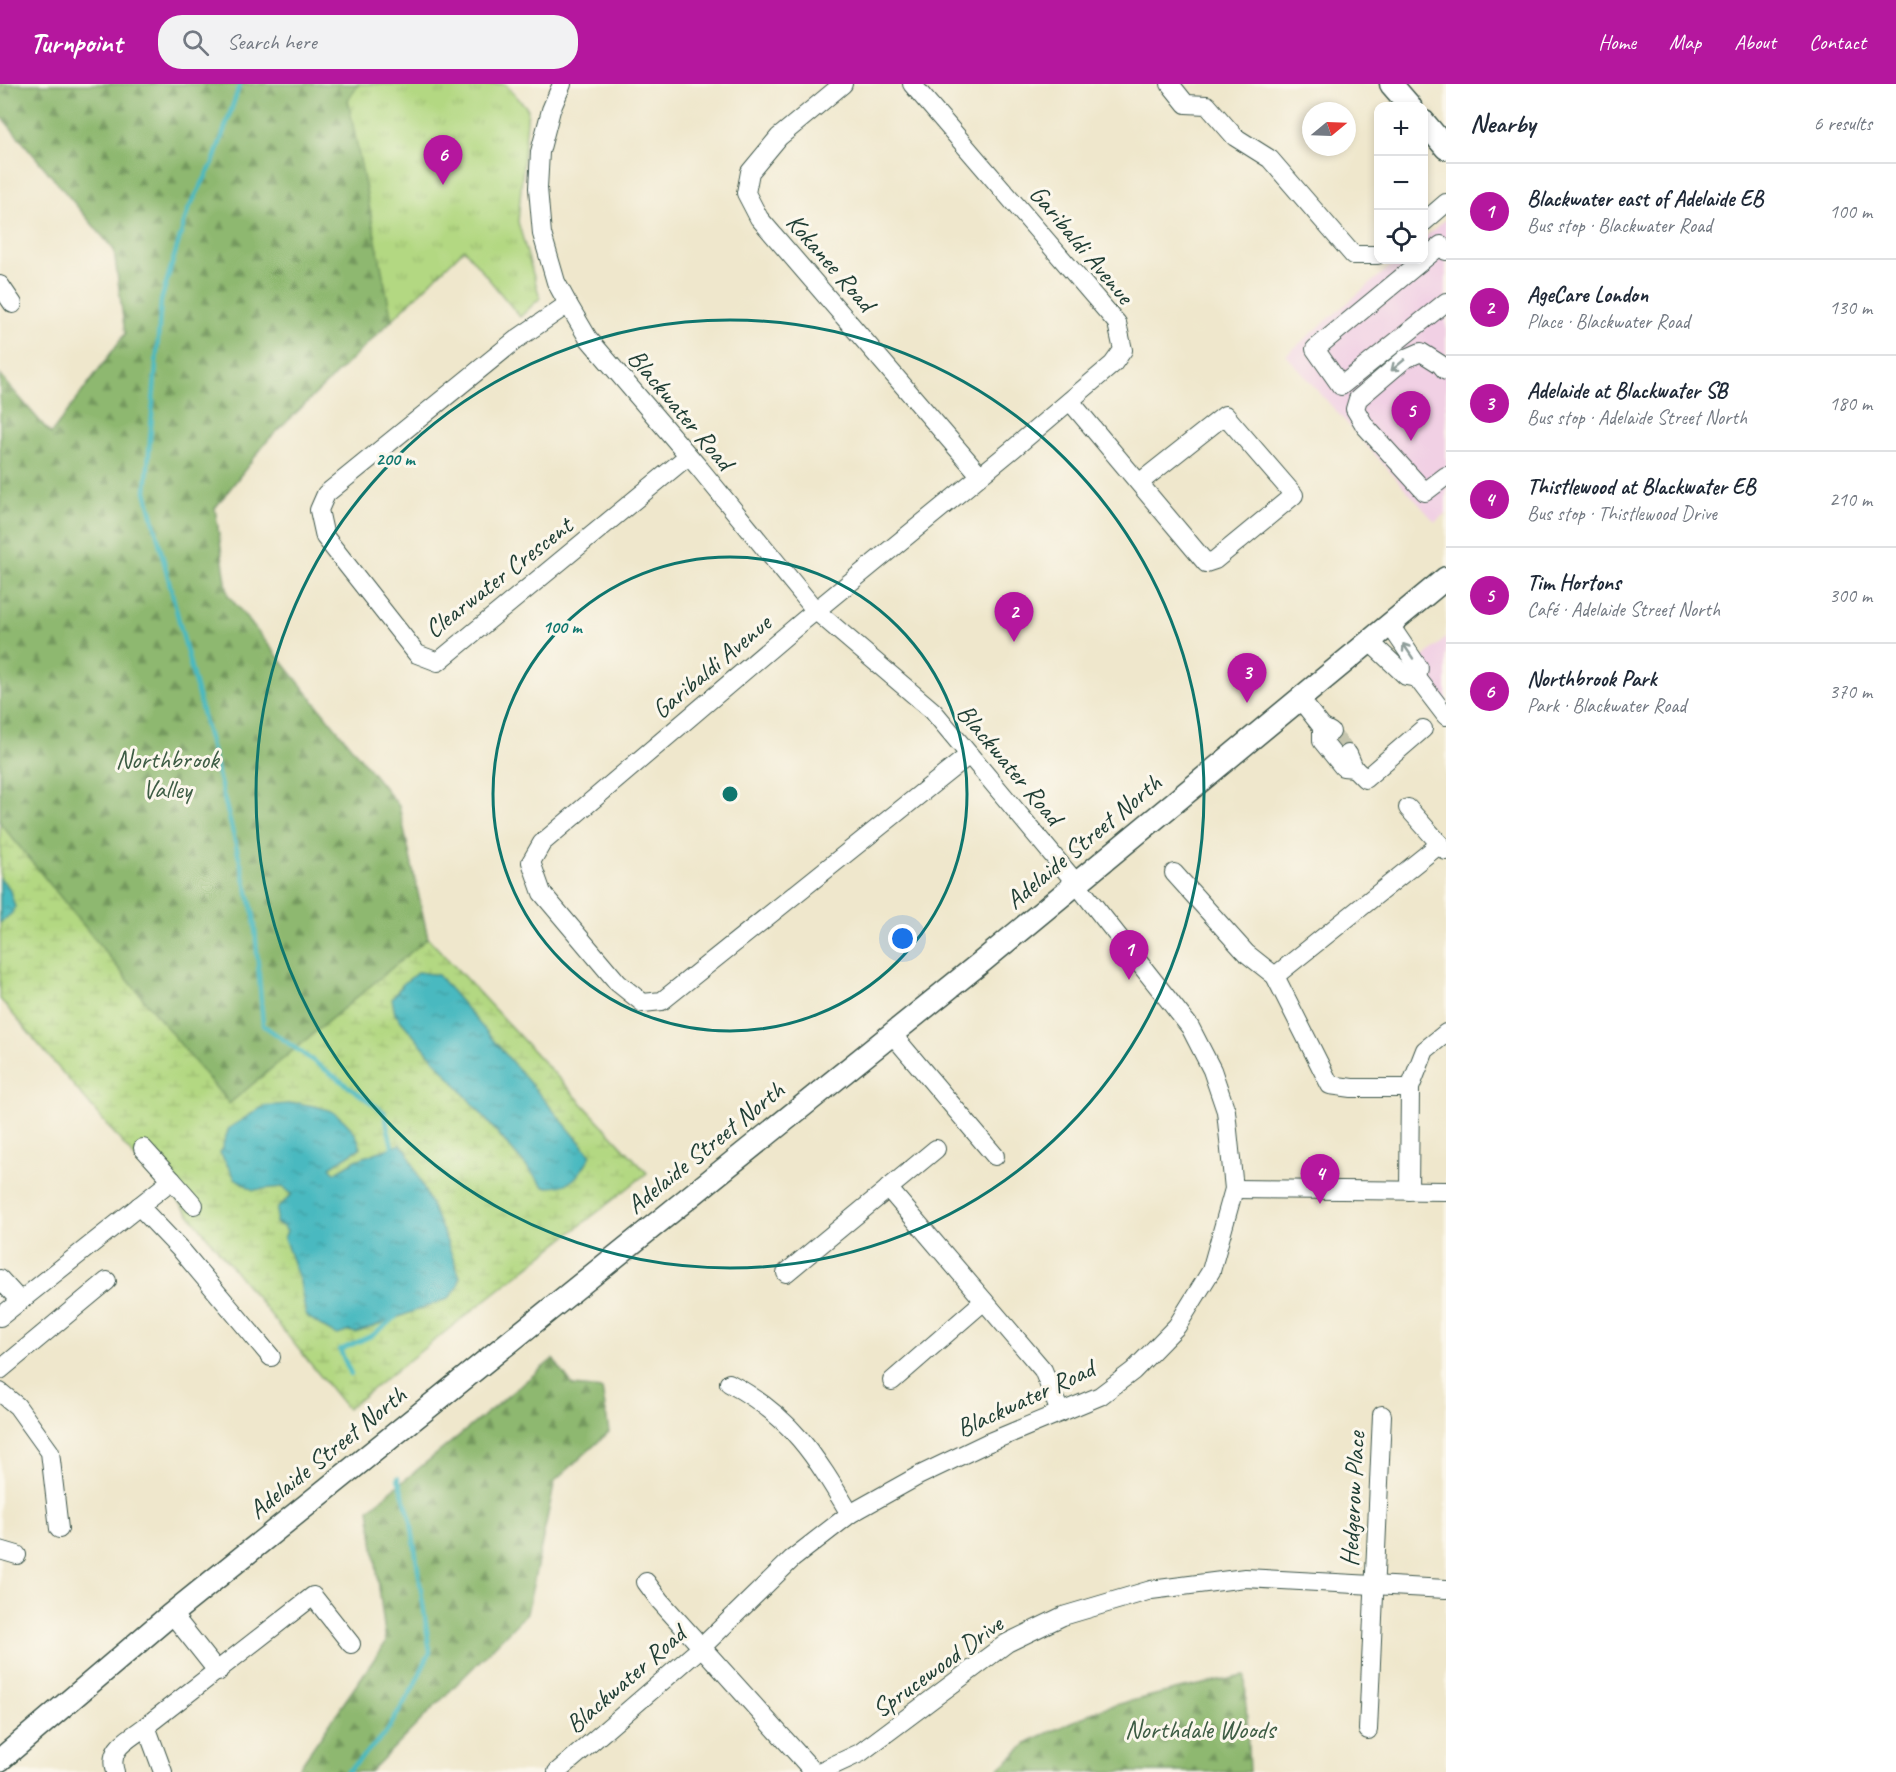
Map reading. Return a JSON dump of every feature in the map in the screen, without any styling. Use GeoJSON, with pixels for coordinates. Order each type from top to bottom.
{"type":"FeatureCollection","features":[{"type":"Feature","properties":{"kind":"main road"},"geometry":{"type":"LineString","coordinates":[[1391,84],[1407,102]]}},
{"type":"Feature","properties":{"kind":"main road"},"geometry":{"type":"LineString","coordinates":[[1428,127],[1446,148]]}},
{"type":"Feature","properties":{"kind":"main road","name":"Adelaide Street North"},"geometry":{"type":"LineString","coordinates":[[0,1760],[172,1614],[892,1034],[1446,578]]}},
{"type":"Feature","properties":{"kind":"street","name":"Blackwater Road"},"geometry":{"type":"LineString","coordinates":[[557,1772],[703,1646],[792,1559],[850,1514],[918,1476],[987,1443],[1100,1396],[1133,1371],[1177,1326],[1211,1271],[1234,1189],[1226,1111],[1212,1070],[1190,1027],[933,711],[816,611],[588,339],[556,282],[542,234],[538,188],[540,152],[551,110],[562,84]]}},
{"type":"Feature","properties":{"kind":"street","name":"Kokanee Road"},"geometry":{"type":"LineString","coordinates":[[843,84],[779,137],[750,172],[746,193],[759,218],[980,475]]}},
{"type":"Feature","properties":{"kind":"street","name":"Garibaldi Avenue"},"geometry":{"type":"LineString","coordinates":[[912,84],[1117,323],[1123,350],[1113,364],[1070,401],[816,611],[542,843],[531,862],[542,893],[618,983],[643,1003],[662,1001],[969,755]]}},
{"type":"Feature","properties":{"kind":"street"},"geometry":{"type":"LineString","coordinates":[[1170,84],[1186,104],[1207,105],[1235,137],[1270,159],[1353,255],[1374,255]]}},
{"type":"Feature","properties":{"kind":"street"},"geometry":{"type":"LineString","coordinates":[[1428,219],[1446,203]]}},
{"type":"Feature","properties":{"kind":"street"},"geometry":{"type":"LineString","coordinates":[[1445,305],[1341,386],[1315,349],[1441,245],[1446,251]]}},
{"type":"Feature","properties":{"kind":"street"},"geometry":{"type":"LineString","coordinates":[[0,285],[13,304]]}},
{"type":"Feature","properties":{"kind":"street","name":"Clearwater Crescent"},"geometry":{"type":"LineString","coordinates":[[568,304],[517,339],[326,494],[319,510],[325,537],[417,654],[438,662],[688,456]]}},
{"type":"Feature","properties":{"kind":"street"},"geometry":{"type":"LineString","coordinates":[[1446,370],[1421,352],[1405,359],[1358,399],[1355,409],[1365,426],[1425,492],[1446,476]]}},
{"type":"Feature","properties":{"kind":"street"},"geometry":{"type":"LineString","coordinates":[[1070,401],[1206,564],[1215,560],[1294,495],[1226,415],[1139,483]]}},
{"type":"Feature","properties":{"kind":"street"},"geometry":{"type":"LineString","coordinates":[[1390,625],[1419,668],[1417,678]]}},
{"type":"Feature","properties":{"kind":"street"},"geometry":{"type":"LineString","coordinates":[[1369,641],[1406,676],[1417,678],[1446,716]]}},
{"type":"Feature","properties":{"kind":"street"},"geometry":{"type":"LineString","coordinates":[[1300,699],[1328,731],[1322,741],[1343,766],[1351,761],[1365,780],[1423,729]]}},
{"type":"Feature","properties":{"kind":"street"},"geometry":{"type":"LineString","coordinates":[[1275,976],[1443,848],[1408,808]]}},
{"type":"Feature","properties":{"kind":"street"},"geometry":{"type":"LineString","coordinates":[[1174,873],[1246,953],[1275,976],[1330,1084],[1352,1088],[1410,1088]]}},
{"type":"Feature","properties":{"kind":"street"},"geometry":{"type":"LineString","coordinates":[[1409,1191],[1410,1088],[1425,1050],[1446,1033]]}},
{"type":"Feature","properties":{"kind":"street"},"geometry":{"type":"LineString","coordinates":[[892,1034],[995,1156]]}},
{"type":"Feature","properties":{"kind":"street"},"geometry":{"type":"LineString","coordinates":[[143,1148],[194,1205]]}},
{"type":"Feature","properties":{"kind":"street"},"geometry":{"type":"LineString","coordinates":[[786,1273],[936,1149]]}},
{"type":"Feature","properties":{"kind":"street"},"geometry":{"type":"LineString","coordinates":[[0,1317],[172,1180]]}},
{"type":"Feature","properties":{"kind":"street"},"geometry":{"type":"LineString","coordinates":[[888,1188],[1043,1370],[1060,1412]]}},
{"type":"Feature","properties":{"kind":"street"},"geometry":{"type":"LineString","coordinates":[[1234,1189],[1446,1191]]}},
{"type":"Feature","properties":{"kind":"street"},"geometry":{"type":"LineString","coordinates":[[145,1201],[182,1251],[271,1357]]}},
{"type":"Feature","properties":{"kind":"street"},"geometry":{"type":"LineString","coordinates":[[0,1279],[20,1301]]}},
{"type":"Feature","properties":{"kind":"street"},"geometry":{"type":"LineString","coordinates":[[0,1370],[107,1281]]}},
{"type":"Feature","properties":{"kind":"street"},"geometry":{"type":"LineString","coordinates":[[892,1381],[984,1301]]}},
{"type":"Feature","properties":{"kind":"street"},"geometry":{"type":"LineString","coordinates":[[729,1383],[753,1396],[791,1427],[814,1454],[850,1514]]}},
{"type":"Feature","properties":{"kind":"street"},"geometry":{"type":"LineString","coordinates":[[0,1392],[16,1406],[50,1452],[59,1529]]}},
{"type":"Feature","properties":{"kind":"street","name":"Hedgerow Place"},"geometry":{"type":"LineString","coordinates":[[1368,1730],[1382,1414]]}},
{"type":"Feature","properties":{"kind":"street","name":"Sprucewood Drive"},"geometry":{"type":"LineString","coordinates":[[819,1772],[860,1753],[1007,1643],[1063,1616],[1151,1590],[1245,1578],[1446,1589]]}},
{"type":"Feature","properties":{"kind":"street"},"geometry":{"type":"LineString","coordinates":[[646,1582],[660,1601],[703,1646],[814,1772]]}},
{"type":"Feature","properties":{"kind":"street"},"geometry":{"type":"LineString","coordinates":[[115,1772],[112,1762],[115,1750],[313,1596],[351,1644]]}},
{"type":"Feature","properties":{"kind":"street"},"geometry":{"type":"LineString","coordinates":[[172,1614],[218,1672]]}},
{"type":"Feature","properties":{"kind":"street"},"geometry":{"type":"LineString","coordinates":[[146,1726],[163,1772]]}},
{"type":"Feature","properties":{"kind":"shaded area"},"geometry":{"type":"Polygon","coordinates":[[[1446,219],[1446,513],[1435,522],[1286,355],[1393,264],[1428,264],[1428,235],[1446,219]]]}},
{"type":"Feature","properties":{"kind":"shaded area"},"geometry":{"type":"Polygon","coordinates":[[[1446,638],[1446,718],[1406,672],[1446,638]]]}},
{"type":"Feature","properties":{"kind":"green space","name":"Northbrook Valley"},"geometry":{"type":"Polygon","coordinates":[[[0,84],[359,84],[348,100],[392,320],[268,440],[215,508],[228,595],[399,806],[428,938],[229,1104],[0,823],[0,375],[51,434],[125,334],[114,250],[0,115],[0,84]]]}},
{"type":"Feature","properties":{"kind":"green space"},"geometry":{"type":"Polygon","coordinates":[[[359,84],[505,84],[528,109],[518,222],[540,298],[520,317],[464,249],[392,320],[348,100],[359,84]]]}},
{"type":"Feature","properties":{"kind":"green space"},"geometry":{"type":"Polygon","coordinates":[[[0,823],[229,1104],[428,938],[647,1173],[347,1409],[176,1198],[152,1178],[0,999],[0,823]]]}},
{"type":"Feature","properties":{"kind":"green space"},"geometry":{"type":"Polygon","coordinates":[[[553,1359],[573,1386],[602,1389],[609,1432],[555,1481],[527,1613],[370,1772],[296,1772],[386,1642],[369,1509],[553,1359]]]}},
{"type":"Feature","properties":{"kind":"green space","name":"Northdale Woods"},"geometry":{"type":"Polygon","coordinates":[[[1245,1676],[1249,1772],[995,1772],[1030,1741],[1103,1708],[1179,1689],[1245,1676]]]}},
{"type":"Feature","properties":{"kind":"water"},"geometry":{"type":"Polygon","coordinates":[[[0,878],[9,888],[15,907],[12,913],[0,923],[0,878]]]}},
{"type":"Feature","properties":{"kind":"water"},"geometry":{"type":"Polygon","coordinates":[[[418,972],[438,975],[591,1155],[573,1180],[561,1186],[544,1187],[395,1014],[392,999],[402,985],[418,972]]]}},
{"type":"Feature","properties":{"kind":"water"},"geometry":{"type":"Polygon","coordinates":[[[299,1103],[332,1112],[348,1125],[358,1139],[360,1148],[330,1167],[335,1173],[356,1160],[400,1144],[407,1151],[444,1234],[460,1277],[458,1287],[449,1298],[356,1333],[349,1331],[338,1335],[306,1316],[300,1282],[284,1238],[287,1231],[276,1223],[277,1209],[292,1194],[283,1187],[253,1190],[235,1178],[220,1153],[229,1128],[264,1106],[299,1103]]]}},
{"type":"Feature","properties":{"kind":"waterway"},"geometry":{"type":"LineString","coordinates":[[240,84],[213,163],[188,210],[161,301],[146,491],[254,916],[263,1025],[384,1112],[393,1150]]}},
{"type":"Feature","properties":{"kind":"waterway"},"geometry":{"type":"LineString","coordinates":[[351,1374],[340,1350],[373,1335],[395,1318],[397,1311]]}},
{"type":"Feature","properties":{"kind":"waterway"},"geometry":{"type":"LineString","coordinates":[[347,1772],[386,1733],[413,1688],[430,1652],[411,1521],[398,1478]]}},
{"type":"Feature","properties":{"kind":"tunnel"},"geometry":{"type":"LineString","coordinates":[[1333,736],[1348,754]]}},
{"type":"Feature","properties":{"kind":"place","name":"Northbrook Park"},"geometry":{"type":"Point","coordinates":[443,185]}},
{"type":"Feature","properties":{"kind":"place","name":"Tim Hortons"},"geometry":{"type":"Point","coordinates":[1411,441]}},
{"type":"Feature","properties":{"kind":"place","name":"AgeCare London"},"geometry":{"type":"Point","coordinates":[1014,642]}},
{"type":"Feature","properties":{"kind":"place","name":"Adelaide at Blackwater SB"},"geometry":{"type":"Point","coordinates":[1247,703]}},
{"type":"Feature","properties":{"kind":"place","name":"Blackwater east of Adelaide EB"},"geometry":{"type":"Point","coordinates":[1129,980]}},
{"type":"Feature","properties":{"kind":"place","name":"Thistlewood at Blackwater EB"},"geometry":{"type":"Point","coordinates":[1320,1204]}}]}
